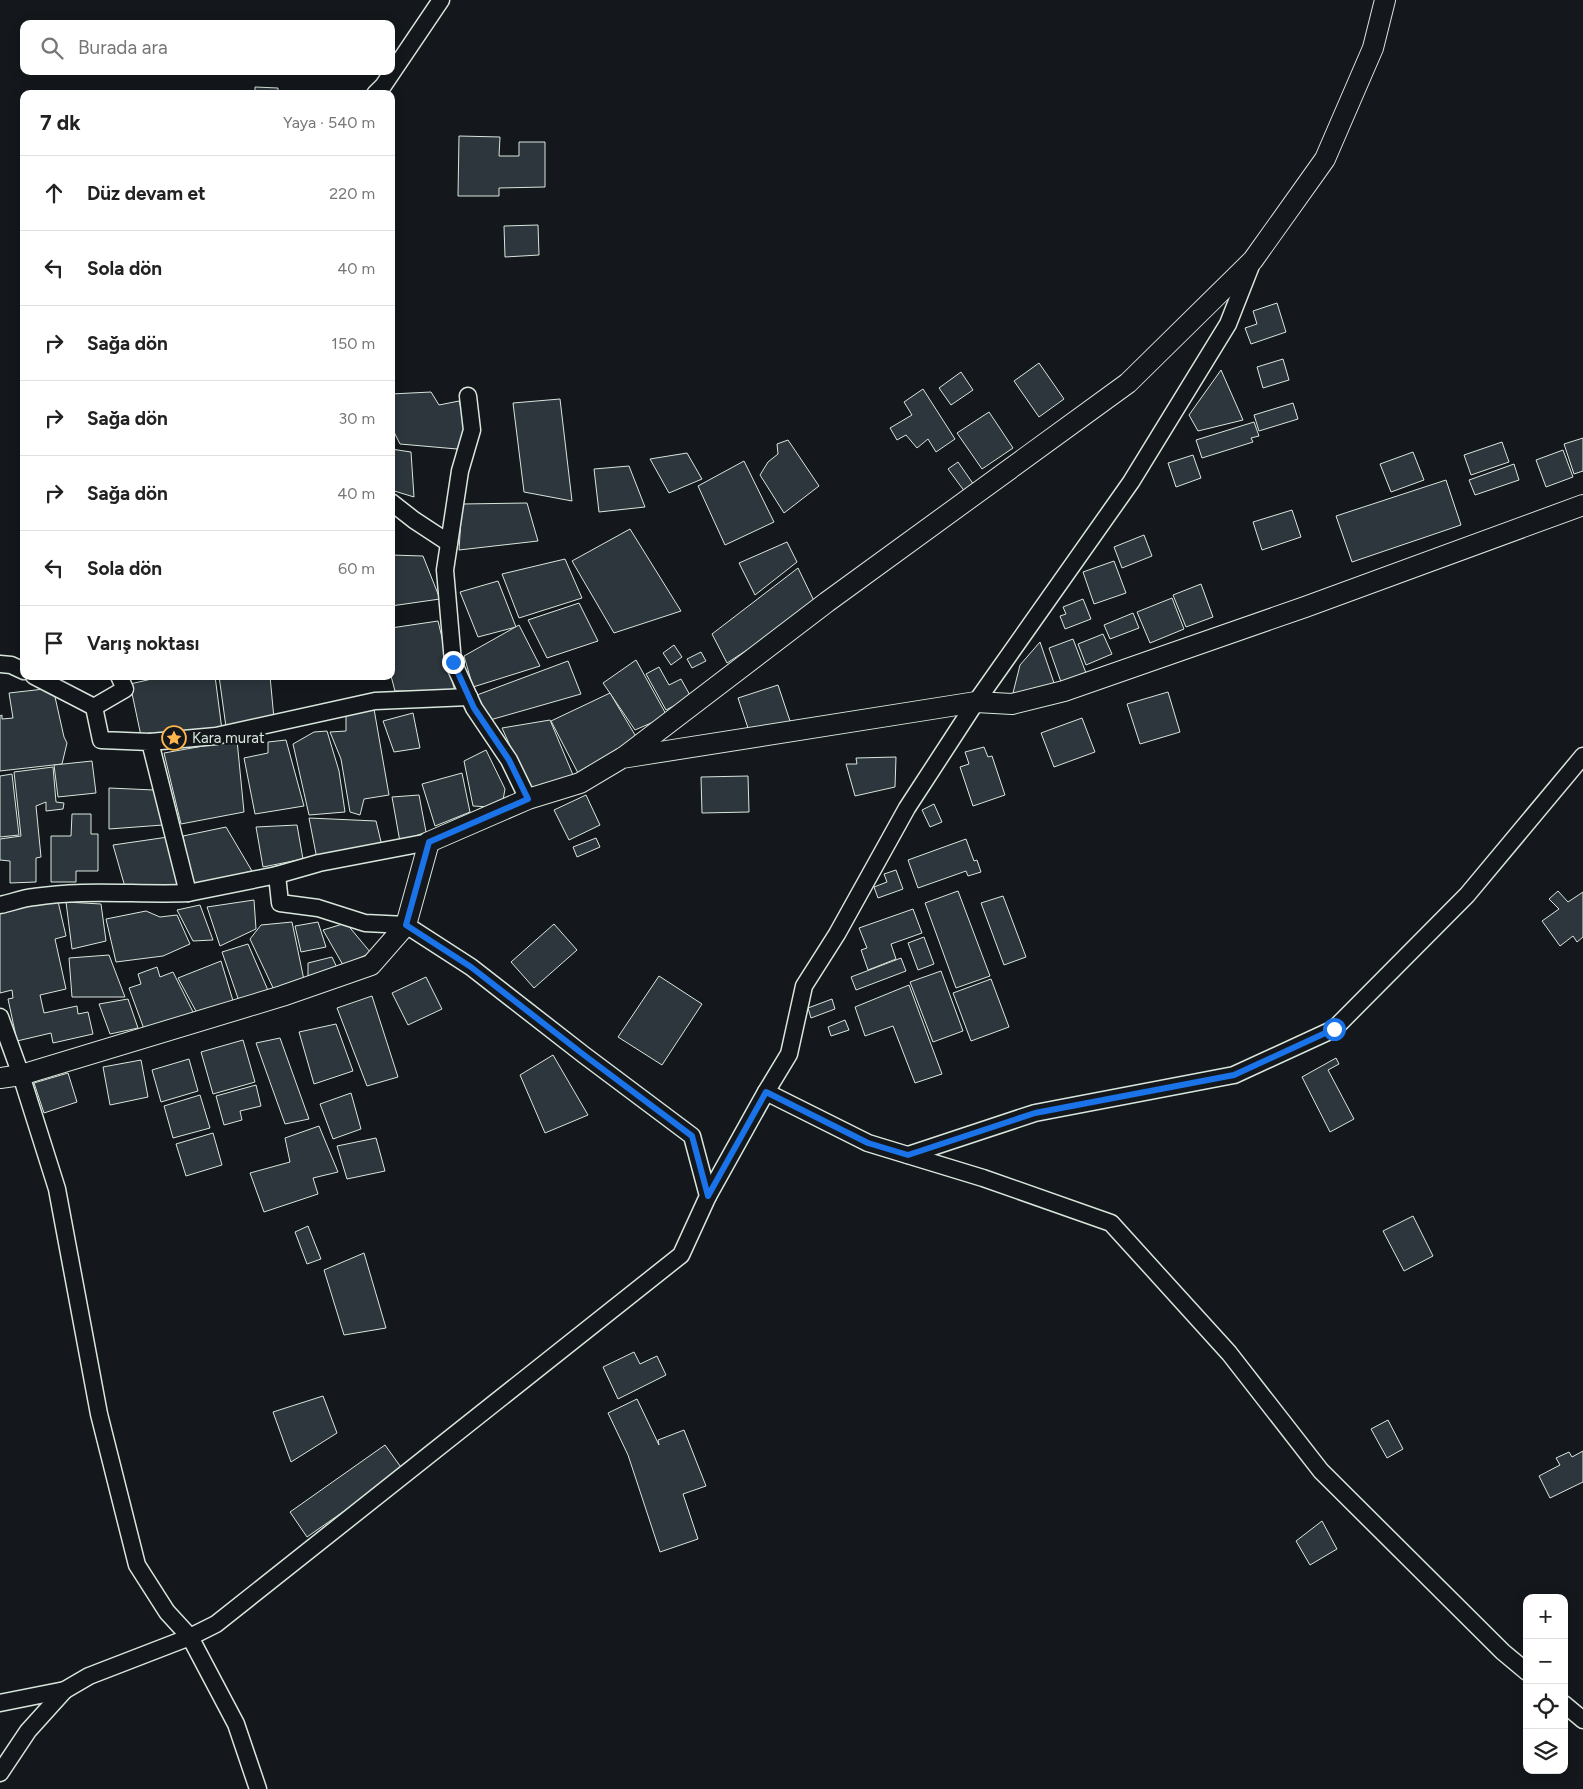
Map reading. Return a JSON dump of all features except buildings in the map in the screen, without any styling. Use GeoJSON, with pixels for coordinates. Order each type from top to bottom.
{"type":"FeatureCollection","features":[{"type":"Feature","properties":{"kind":"street"},"geometry":{"type":"LineString","coordinates":[[395,67],[441,0]]}},
{"type":"Feature","properties":{"kind":"street"},"geometry":{"type":"LineString","coordinates":[[0,905],[33,897],[69,894],[188,893],[277,875],[319,863],[429,842],[528,799],[580,782],[622,758],[835,596],[1128,383],[1253,260],[1325,159],[1374,48],[1385,0]]}},
{"type":"Feature","properties":{"kind":"street"},"geometry":{"type":"LineString","coordinates":[[378,90],[390,75]]}},
{"type":"Feature","properties":{"kind":"street"},"geometry":{"type":"LineString","coordinates":[[0,1773],[28,1731],[65,1690],[89,1676],[190,1637],[216,1624],[680,1255],[708,1196],[789,1054],[804,986],[837,934],[907,808],[976,702],[1131,482],[1228,324],[1253,260]]}},
{"type":"Feature","properties":{"kind":"street"},"geometry":{"type":"LineString","coordinates":[[468,396],[472,430],[460,471],[445,570],[453,662],[474,708],[509,760],[528,799]]}},
{"type":"Feature","properties":{"kind":"street"},"geometry":{"type":"LineString","coordinates":[[395,505],[449,543]]}},
{"type":"Feature","properties":{"kind":"street"},"geometry":{"type":"LineString","coordinates":[[622,758],[976,702],[1012,704],[1064,691],[1583,505]]}},
{"type":"Feature","properties":{"kind":"street"},"geometry":{"type":"LineString","coordinates":[[0,664],[20,669]]}},
{"type":"Feature","properties":{"kind":"street"},"geometry":{"type":"LineString","coordinates":[[42,680],[94,706]]}},
{"type":"Feature","properties":{"kind":"street"},"geometry":{"type":"LineString","coordinates":[[94,706],[125,690],[121,680]]}},
{"type":"Feature","properties":{"kind":"street"},"geometry":{"type":"LineString","coordinates":[[94,706],[101,740],[150,742],[216,736],[375,701],[469,697]]}},
{"type":"Feature","properties":{"kind":"street"},"geometry":{"type":"LineString","coordinates":[[150,742],[188,893]]}},
{"type":"Feature","properties":{"kind":"street"},"geometry":{"type":"LineString","coordinates":[[908,1155],[1035,1113],[1234,1075],[1334,1029],[1467,895],[1583,756]]}},
{"type":"Feature","properties":{"kind":"street"},"geometry":{"type":"LineString","coordinates":[[0,1078],[21,1075],[282,996],[371,964],[406,925],[429,842]]}},
{"type":"Feature","properties":{"kind":"street"},"geometry":{"type":"LineString","coordinates":[[277,875],[280,903],[318,908],[365,923],[406,925],[471,967],[692,1136],[708,1196]]}},
{"type":"Feature","properties":{"kind":"street"},"geometry":{"type":"LineString","coordinates":[[0,1017],[21,1075],[57,1189],[99,1414],[137,1565],[167,1612],[190,1637],[236,1724],[258,1789]]}},
{"type":"Feature","properties":{"kind":"street"},"geometry":{"type":"LineString","coordinates":[[766,1092],[868,1143],[983,1178],[1110,1223],[1229,1352],[1321,1471],[1503,1652],[1523,1669]]}},
{"type":"Feature","properties":{"kind":"street"},"geometry":{"type":"LineString","coordinates":[[0,1703],[65,1690]]}},
{"type":"Feature","properties":{"kind":"street"},"geometry":{"type":"LineString","coordinates":[[1568,1707],[1583,1720]]}},
{"type":"Feature","properties":{"kind":"place","name":"Kara murat"},"geometry":{"type":"Point","coordinates":[174,738]}},
{"type":"Feature","properties":{"kind":"route"},"geometry":{"type":"LineString","coordinates":[[453,662],[474,708],[509,760],[528,799],[429,842],[406,925],[471,967],[692,1136],[708,1196],[766,1092],[868,1143],[908,1155],[1035,1113],[1234,1075],[1334,1029]]}}]}
